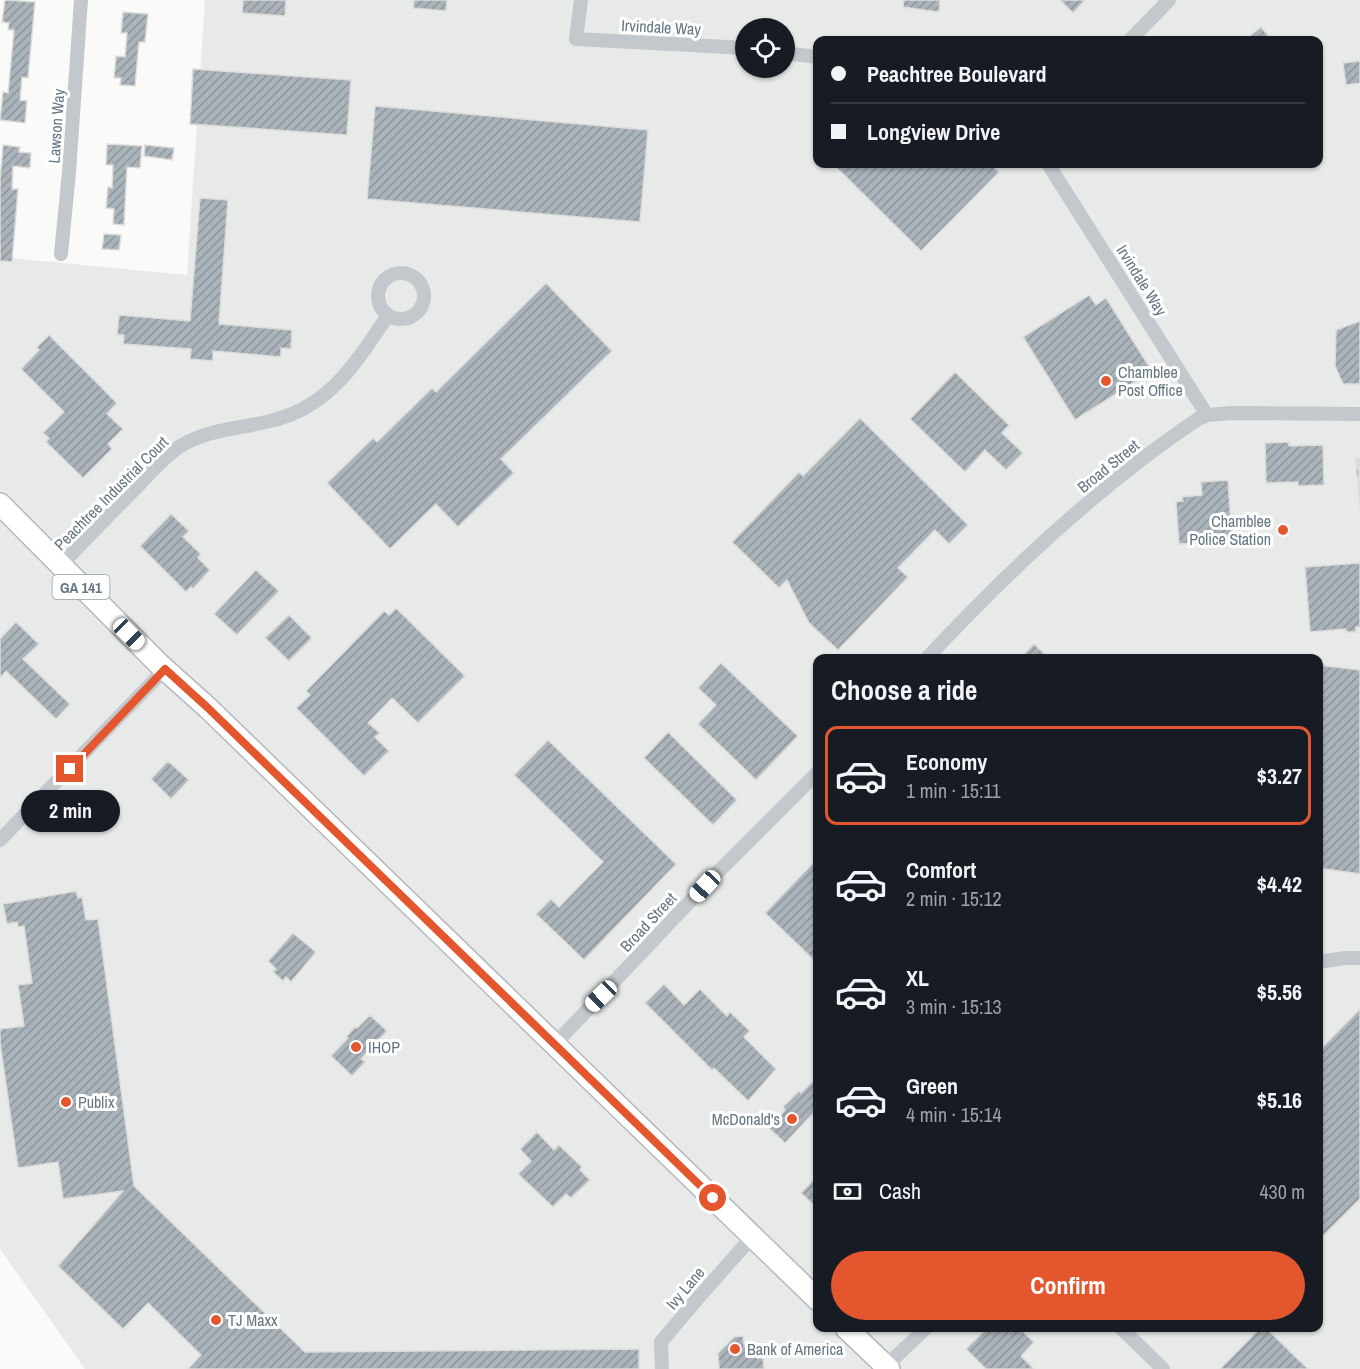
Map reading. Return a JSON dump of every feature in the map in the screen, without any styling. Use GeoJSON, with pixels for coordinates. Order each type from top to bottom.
{"type":"FeatureCollection","features":[{"type":"Feature","properties":{"kind":"highway","name":"GA 141"},"geometry":{"type":"LineString","coordinates":[[0,504],[165,669],[208,708],[813,1295]]}},
{"type":"Feature","properties":{"kind":"highway"},"geometry":{"type":"LineString","coordinates":[[850,1332],[888,1368]]}},
{"type":"Feature","properties":{"kind":"street","name":"Lawson Way"},"geometry":{"type":"LineString","coordinates":[[61,254],[81,0]]}},
{"type":"Feature","properties":{"kind":"street","name":"Irvindale Way"},"geometry":{"type":"LineString","coordinates":[[581,0],[576,39],[735,47]]}},
{"type":"Feature","properties":{"kind":"street"},"geometry":{"type":"LineString","coordinates":[[1134,36],[1169,0]]}},
{"type":"Feature","properties":{"kind":"street"},"geometry":{"type":"LineString","coordinates":[[795,54],[813,56]]}},
{"type":"Feature","properties":{"kind":"street","name":"Irvindale Way"},"geometry":{"type":"LineString","coordinates":[[1051,168],[1207,415]]}},
{"type":"Feature","properties":{"kind":"street","name":"Peachtree Industrial Court"},"geometry":{"type":"LineString","coordinates":[[60,566],[150,473],[179,447],[201,436],[218,431],[280,418],[304,409],[321,398],[344,378],[388,315]]}},
{"type":"Feature","properties":{"kind":"street","name":"Broad Street"},"geometry":{"type":"LineString","coordinates":[[931,654],[1045,540],[1198,418],[1232,413],[1360,414]]}},
{"type":"Feature","properties":{"kind":"street"},"geometry":{"type":"LineString","coordinates":[[0,840],[165,669]]}},
{"type":"Feature","properties":{"kind":"street","name":"Broad Street"},"geometry":{"type":"LineString","coordinates":[[555,1044],[714,876],[813,777]]}},
{"type":"Feature","properties":{"kind":"street"},"geometry":{"type":"LineString","coordinates":[[1323,961],[1360,958]]}},
{"type":"Feature","properties":{"kind":"street","name":"Ivy Lane"},"geometry":{"type":"LineString","coordinates":[[662,1369],[662,1342],[753,1236]]}},
{"type":"Feature","properties":{"kind":"street"},"geometry":{"type":"LineString","coordinates":[[888,1368],[922,1332]]}},
{"type":"Feature","properties":{"kind":"street"},"geometry":{"type":"LineString","coordinates":[[1126,1332],[1163,1369]]}},
{"type":"Feature","properties":{"kind":"shaded area"},"geometry":{"type":"Polygon","coordinates":[[[205,0],[1360,0],[1360,1369],[85,1369],[0,1249],[0,257],[187,275],[205,0]]]}},
{"type":"Feature","properties":{"kind":"green space"},"geometry":{"type":"Polygon","coordinates":[[[1355,457],[1360,458],[1360,512],[1355,457]]]}},
{"type":"Feature","properties":{"kind":"building"},"geometry":{"type":"Polygon","coordinates":[[[5,0],[35,2],[28,78],[22,77],[20,100],[27,101],[25,123],[0,120],[3,92],[8,93],[14,30],[8,30],[9,23],[2,22],[5,0]]]}},
{"type":"Feature","properties":{"kind":"building"},"geometry":{"type":"Polygon","coordinates":[[[243,0],[286,0],[285,16],[242,13],[243,0]]]}},
{"type":"Feature","properties":{"kind":"building"},"geometry":{"type":"Polygon","coordinates":[[[414,0],[447,0],[446,11],[413,8],[414,0]]]}},
{"type":"Feature","properties":{"kind":"building"},"geometry":{"type":"Polygon","coordinates":[[[904,0],[940,0],[939,12],[903,7],[904,0]]]}},
{"type":"Feature","properties":{"kind":"building"},"geometry":{"type":"Polygon","coordinates":[[[1060,0],[1085,0],[1073,13],[1060,0]]]}},
{"type":"Feature","properties":{"kind":"building"},"geometry":{"type":"Polygon","coordinates":[[[123,12],[148,14],[145,42],[139,42],[135,86],[120,85],[121,78],[114,78],[116,56],[125,57],[127,33],[121,33],[123,12]]]}},
{"type":"Feature","properties":{"kind":"building"},"geometry":{"type":"Polygon","coordinates":[[[1261,27],[1269,36],[1250,36],[1261,27]]]}},
{"type":"Feature","properties":{"kind":"building"},"geometry":{"type":"Polygon","coordinates":[[[1360,61],[1360,83],[1346,85],[1343,63],[1360,61]]]}},
{"type":"Feature","properties":{"kind":"building"},"geometry":{"type":"Polygon","coordinates":[[[193,69],[351,80],[347,135],[190,124],[193,69]]]}},
{"type":"Feature","properties":{"kind":"building"},"geometry":{"type":"Polygon","coordinates":[[[375,106],[648,130],[640,222],[367,199],[375,106]]]}},
{"type":"Feature","properties":{"kind":"building"},"geometry":{"type":"Polygon","coordinates":[[[107,144],[142,146],[140,168],[127,167],[124,225],[113,224],[114,209],[106,208],[108,187],[112,188],[113,165],[106,165],[107,144]]]}},
{"type":"Feature","properties":{"kind":"building"},"geometry":{"type":"Polygon","coordinates":[[[3,145],[20,147],[19,152],[31,153],[30,168],[13,166],[12,189],[18,189],[12,262],[0,261],[0,180],[3,145]]]}},
{"type":"Feature","properties":{"kind":"building"},"geometry":{"type":"Polygon","coordinates":[[[145,145],[174,148],[172,160],[144,156],[145,145]]]}},
{"type":"Feature","properties":{"kind":"building"},"geometry":{"type":"Polygon","coordinates":[[[837,168],[994,168],[999,172],[921,251],[837,168]]]}},
{"type":"Feature","properties":{"kind":"building"},"geometry":{"type":"Polygon","coordinates":[[[200,198],[228,200],[219,324],[292,330],[291,349],[281,348],[281,357],[213,351],[213,361],[190,359],[191,349],[123,344],[124,335],[117,335],[119,315],[190,321],[200,198]]]}},
{"type":"Feature","properties":{"kind":"building"},"geometry":{"type":"Polygon","coordinates":[[[104,234],[121,235],[119,250],[102,249],[104,234]]]}},
{"type":"Feature","properties":{"kind":"building"},"geometry":{"type":"Polygon","coordinates":[[[546,283],[612,351],[501,459],[514,473],[458,527],[436,504],[390,549],[327,483],[373,438],[377,442],[432,388],[436,392],[546,283]]]}},
{"type":"Feature","properties":{"kind":"building"},"geometry":{"type":"Polygon","coordinates":[[[1089,295],[1096,305],[1106,298],[1152,371],[1075,420],[1023,337],[1089,295]]]}},
{"type":"Feature","properties":{"kind":"building"},"geometry":{"type":"Polygon","coordinates":[[[1360,321],[1360,384],[1343,384],[1335,366],[1336,330],[1360,321]]]}},
{"type":"Feature","properties":{"kind":"building"},"geometry":{"type":"Polygon","coordinates":[[[49,335],[117,403],[107,414],[123,429],[108,444],[112,449],[83,478],[46,442],[49,438],[43,433],[64,412],[21,369],[39,350],[37,347],[49,335]]]}},
{"type":"Feature","properties":{"kind":"building"},"geometry":{"type":"Polygon","coordinates":[[[955,372],[1009,425],[1002,433],[1023,453],[1006,470],[985,450],[965,472],[910,419],[955,372]]]}},
{"type":"Feature","properties":{"kind":"building"},"geometry":{"type":"Polygon","coordinates":[[[860,418],[968,525],[949,544],[935,530],[898,568],[908,577],[838,650],[809,623],[787,580],[779,588],[732,542],[799,472],[803,476],[860,418]]]}},
{"type":"Feature","properties":{"kind":"building"},"geometry":{"type":"Polygon","coordinates":[[[1289,442],[1289,446],[1323,445],[1324,485],[1298,486],[1298,482],[1266,483],[1265,443],[1289,442]]]}},
{"type":"Feature","properties":{"kind":"building"},"geometry":{"type":"Polygon","coordinates":[[[1228,480],[1232,541],[1179,544],[1176,502],[1183,501],[1182,497],[1202,495],[1201,482],[1228,480]]]}},
{"type":"Feature","properties":{"kind":"building"},"geometry":{"type":"Polygon","coordinates":[[[171,514],[189,531],[183,537],[201,554],[198,558],[210,570],[193,589],[191,587],[186,592],[140,546],[171,514]]]}},
{"type":"Feature","properties":{"kind":"building"},"geometry":{"type":"Polygon","coordinates":[[[1360,563],[1360,627],[1356,627],[1356,632],[1347,632],[1345,629],[1310,632],[1305,567],[1360,563]]]}},
{"type":"Feature","properties":{"kind":"building"},"geometry":{"type":"Polygon","coordinates":[[[256,570],[279,591],[237,635],[214,614],[256,570]]]}},
{"type":"Feature","properties":{"kind":"building"},"geometry":{"type":"Polygon","coordinates":[[[396,608],[465,676],[418,723],[392,698],[368,723],[380,733],[375,737],[389,751],[364,776],[296,708],[310,695],[306,691],[384,611],[389,615],[396,608]]]}},
{"type":"Feature","properties":{"kind":"building"},"geometry":{"type":"Polygon","coordinates":[[[289,615],[312,638],[289,661],[265,638],[289,615]]]}},
{"type":"Feature","properties":{"kind":"building"},"geometry":{"type":"Polygon","coordinates":[[[16,622],[39,644],[23,659],[70,704],[56,719],[6,671],[0,678],[0,639],[16,622]]]}},
{"type":"Feature","properties":{"kind":"building"},"geometry":{"type":"Polygon","coordinates":[[[1034,644],[1045,654],[1024,654],[1034,644]]]}},
{"type":"Feature","properties":{"kind":"building"},"geometry":{"type":"Polygon","coordinates":[[[721,663],[798,736],[756,780],[698,724],[716,705],[698,688],[721,663]]]}},
{"type":"Feature","properties":{"kind":"building"},"geometry":{"type":"Polygon","coordinates":[[[1323,666],[1360,670],[1360,874],[1323,869],[1323,666]]]}},
{"type":"Feature","properties":{"kind":"building"},"geometry":{"type":"Polygon","coordinates":[[[668,732],[737,800],[713,825],[644,758],[668,732]]]}},
{"type":"Feature","properties":{"kind":"building"},"geometry":{"type":"Polygon","coordinates":[[[548,740],[676,864],[584,960],[536,914],[551,899],[559,907],[603,862],[514,775],[548,740]]]}},
{"type":"Feature","properties":{"kind":"building"},"geometry":{"type":"Polygon","coordinates":[[[168,761],[189,780],[171,799],[151,779],[168,761]]]}},
{"type":"Feature","properties":{"kind":"building"},"geometry":{"type":"Polygon","coordinates":[[[813,863],[813,959],[765,913],[813,863]]]}},
{"type":"Feature","properties":{"kind":"building"},"geometry":{"type":"Polygon","coordinates":[[[76,891],[78,898],[82,897],[86,920],[98,919],[134,1186],[305,1352],[639,1349],[639,1369],[188,1369],[201,1355],[148,1303],[123,1329],[58,1266],[123,1191],[63,1199],[58,1162],[18,1168],[0,1042],[0,1029],[24,1026],[18,985],[32,983],[24,926],[18,927],[17,922],[7,924],[3,904],[76,891]]]}},
{"type":"Feature","properties":{"kind":"building"},"geometry":{"type":"Polygon","coordinates":[[[293,933],[316,952],[291,982],[286,977],[283,981],[273,972],[276,969],[268,961],[293,933]]]}},
{"type":"Feature","properties":{"kind":"building"},"geometry":{"type":"Polygon","coordinates":[[[664,984],[684,1005],[700,989],[727,1016],[730,1012],[750,1031],[744,1037],[776,1069],[748,1101],[714,1068],[712,1070],[645,1003],[664,984]]]}},
{"type":"Feature","properties":{"kind":"building"},"geometry":{"type":"Polygon","coordinates":[[[1360,1009],[1360,1199],[1323,1236],[1323,1047],[1360,1009]]]}},
{"type":"Feature","properties":{"kind":"building","name":"IHOP"},"geometry":{"type":"Polygon","coordinates":[[[370,1015],[387,1031],[361,1059],[365,1062],[352,1076],[331,1056],[355,1027],[357,1028],[370,1015]]]}},
{"type":"Feature","properties":{"kind":"building","name":"McDonald's"},"geometry":{"type":"Polygon","coordinates":[[[813,1083],[813,1113],[785,1143],[769,1128],[785,1110],[783,1107],[799,1091],[801,1093],[813,1083]]]}},
{"type":"Feature","properties":{"kind":"building"},"geometry":{"type":"Polygon","coordinates":[[[537,1132],[554,1150],[559,1145],[582,1167],[580,1170],[590,1180],[571,1198],[566,1194],[553,1207],[518,1174],[531,1161],[520,1149],[537,1132]]]}},
{"type":"Feature","properties":{"kind":"building"},"geometry":{"type":"Polygon","coordinates":[[[813,1180],[813,1204],[801,1193],[813,1180]]]}},
{"type":"Feature","properties":{"kind":"building"},"geometry":{"type":"Polygon","coordinates":[[[983,1332],[1023,1332],[1034,1342],[1021,1356],[1034,1369],[986,1369],[966,1349],[983,1332]]]}},
{"type":"Feature","properties":{"kind":"building"},"geometry":{"type":"Polygon","coordinates":[[[1256,1332],[1270,1332],[1308,1369],[1220,1369],[1256,1332]]]}},
{"type":"Feature","properties":{"kind":"building","name":"Bank of America"},"geometry":{"type":"Polygon","coordinates":[[[743,1336],[744,1345],[757,1358],[763,1358],[764,1369],[719,1369],[718,1353],[734,1337],[743,1336]]]}},
{"type":"Feature","properties":{"kind":"place","name":"Chamblee Post Office"},"geometry":{"type":"Point","coordinates":[1106,381]}},
{"type":"Feature","properties":{"kind":"place","name":"Chamblee Police Station"},"geometry":{"type":"Point","coordinates":[1283,530]}},
{"type":"Feature","properties":{"kind":"place","name":"IHOP"},"geometry":{"type":"Point","coordinates":[356,1047]}},
{"type":"Feature","properties":{"kind":"place","name":"Publix"},"geometry":{"type":"Point","coordinates":[66,1102]}},
{"type":"Feature","properties":{"kind":"place","name":"McDonald's"},"geometry":{"type":"Point","coordinates":[792,1119]}},
{"type":"Feature","properties":{"kind":"place","name":"TJ Maxx"},"geometry":{"type":"Point","coordinates":[216,1320]}},
{"type":"Feature","properties":{"kind":"place","name":"Bank of America"},"geometry":{"type":"Point","coordinates":[735,1349]}},
{"type":"Feature","properties":{"kind":"route"},"geometry":{"type":"LineString","coordinates":[[70,769],[165,669],[208,708],[250,752],[713,1198]]}}]}
